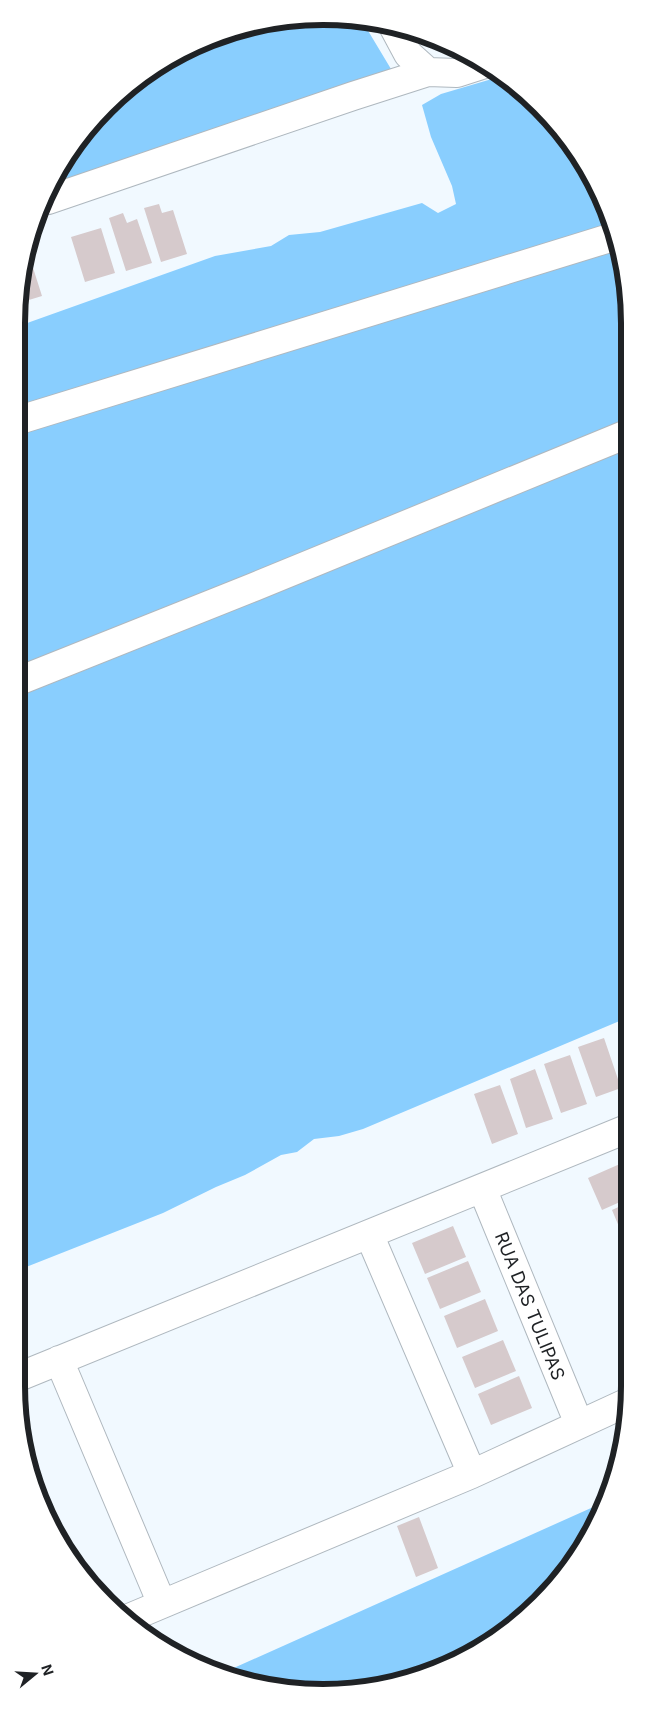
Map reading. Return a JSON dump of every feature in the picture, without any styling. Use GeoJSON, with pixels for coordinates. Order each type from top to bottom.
{"type":"FeatureCollection","features":[{"type":"Feature","properties":{"kind":"street"},"geometry":{"type":"LineString","coordinates":[[398,34],[408,54],[428,72]]}},
{"type":"Feature","properties":{"kind":"street"},"geometry":{"type":"LineString","coordinates":[[53,198],[428,72],[457,73],[475,67]]}},
{"type":"Feature","properties":{"kind":"street"},"geometry":{"type":"LineString","coordinates":[[25,418],[609,238]]}},
{"type":"Feature","properties":{"kind":"street"},"geometry":{"type":"LineString","coordinates":[[25,678],[621,437]]}},
{"type":"Feature","properties":{"kind":"street"},"geometry":{"type":"LineString","coordinates":[[25,1374],[621,1131]]}},
{"type":"Feature","properties":{"kind":"street","name":"RUA DAS TULIPAS"},"geometry":{"type":"LineString","coordinates":[[482,1188],[579,1424]]}},
{"type":"Feature","properties":{"kind":"street"},"geometry":{"type":"LineString","coordinates":[[369,1234],[472,1474]]}},
{"type":"Feature","properties":{"kind":"street"},"geometry":{"type":"LineString","coordinates":[[59,1360],[162,1604]]}},
{"type":"Feature","properties":{"kind":"street"},"geometry":{"type":"LineString","coordinates":[[134,1616],[472,1474],[620,1406]]}},
{"type":"Feature","properties":{"kind":"shaded area"},"geometry":{"type":"Polygon","coordinates":[[[323,25],[367,29],[394,74],[62,181],[75,157],[99,127],[127,99],[157,75],[174,65],[227,41],[265,31],[304,26],[323,25]]]}},
{"type":"Feature","properties":{"kind":"shaded area"},"geometry":{"type":"Polygon","coordinates":[[[493,79],[534,112],[571,157],[590,191],[605,227],[615,265],[621,323],[621,1020],[363,1129],[339,1136],[314,1139],[297,1152],[281,1155],[245,1175],[163,1213],[25,1267],[25,324],[215,256],[271,246],[289,235],[320,232],[422,203],[438,213],[456,204],[452,186],[431,137],[422,105],[441,94],[493,79]]]}},
{"type":"Feature","properties":{"kind":"shaded area"},"geometry":{"type":"Polygon","coordinates":[[[595,1506],[571,1552],[534,1597],[489,1634],[455,1653],[400,1674],[342,1683],[323,1684],[284,1681],[231,1669],[595,1506]]]}},
{"type":"Feature","properties":{"kind":"building"},"geometry":{"type":"Polygon","coordinates":[[[159,204],[162,213],[173,210],[187,254],[161,262],[144,208],[159,204]]]}},
{"type":"Feature","properties":{"kind":"building"},"geometry":{"type":"Polygon","coordinates":[[[123,213],[127,223],[137,219],[152,263],[126,271],[109,218],[123,213]]]}},
{"type":"Feature","properties":{"kind":"building"},"geometry":{"type":"Polygon","coordinates":[[[101,228],[115,273],[85,282],[71,237],[101,228]]]}},
{"type":"Feature","properties":{"kind":"building"},"geometry":{"type":"Polygon","coordinates":[[[31,263],[42,296],[26,301],[31,263]]]}},
{"type":"Feature","properties":{"kind":"building"},"geometry":{"type":"Polygon","coordinates":[[[604,1038],[621,1088],[596,1097],[578,1047],[604,1038]]]}},
{"type":"Feature","properties":{"kind":"building"},"geometry":{"type":"Polygon","coordinates":[[[570,1055],[587,1104],[561,1113],[544,1064],[570,1055]]]}},
{"type":"Feature","properties":{"kind":"building"},"geometry":{"type":"Polygon","coordinates":[[[535,1069],[553,1119],[526,1128],[510,1079],[535,1069]]]}},
{"type":"Feature","properties":{"kind":"building"},"geometry":{"type":"Polygon","coordinates":[[[500,1085],[518,1134],[492,1144],[474,1094],[500,1085]]]}},
{"type":"Feature","properties":{"kind":"building"},"geometry":{"type":"Polygon","coordinates":[[[621,1164],[621,1202],[602,1210],[588,1178],[621,1164]]]}},
{"type":"Feature","properties":{"kind":"building"},"geometry":{"type":"Polygon","coordinates":[[[621,1206],[621,1231],[612,1210],[621,1206]]]}},
{"type":"Feature","properties":{"kind":"building"},"geometry":{"type":"Polygon","coordinates":[[[453,1226],[466,1257],[425,1274],[412,1243],[453,1226]]]}},
{"type":"Feature","properties":{"kind":"building"},"geometry":{"type":"Polygon","coordinates":[[[468,1261],[481,1292],[440,1309],[427,1278],[468,1261]]]}},
{"type":"Feature","properties":{"kind":"building"},"geometry":{"type":"Polygon","coordinates":[[[485,1299],[498,1331],[457,1348],[444,1316],[485,1299]]]}},
{"type":"Feature","properties":{"kind":"building"},"geometry":{"type":"Polygon","coordinates":[[[503,1340],[516,1371],[475,1388],[462,1357],[503,1340]]]}},
{"type":"Feature","properties":{"kind":"building"},"geometry":{"type":"Polygon","coordinates":[[[519,1376],[532,1408],[491,1425],[478,1394],[519,1376]]]}},
{"type":"Feature","properties":{"kind":"building"},"geometry":{"type":"Polygon","coordinates":[[[419,1517],[438,1568],[416,1577],[397,1526],[419,1517]]]}}]}
